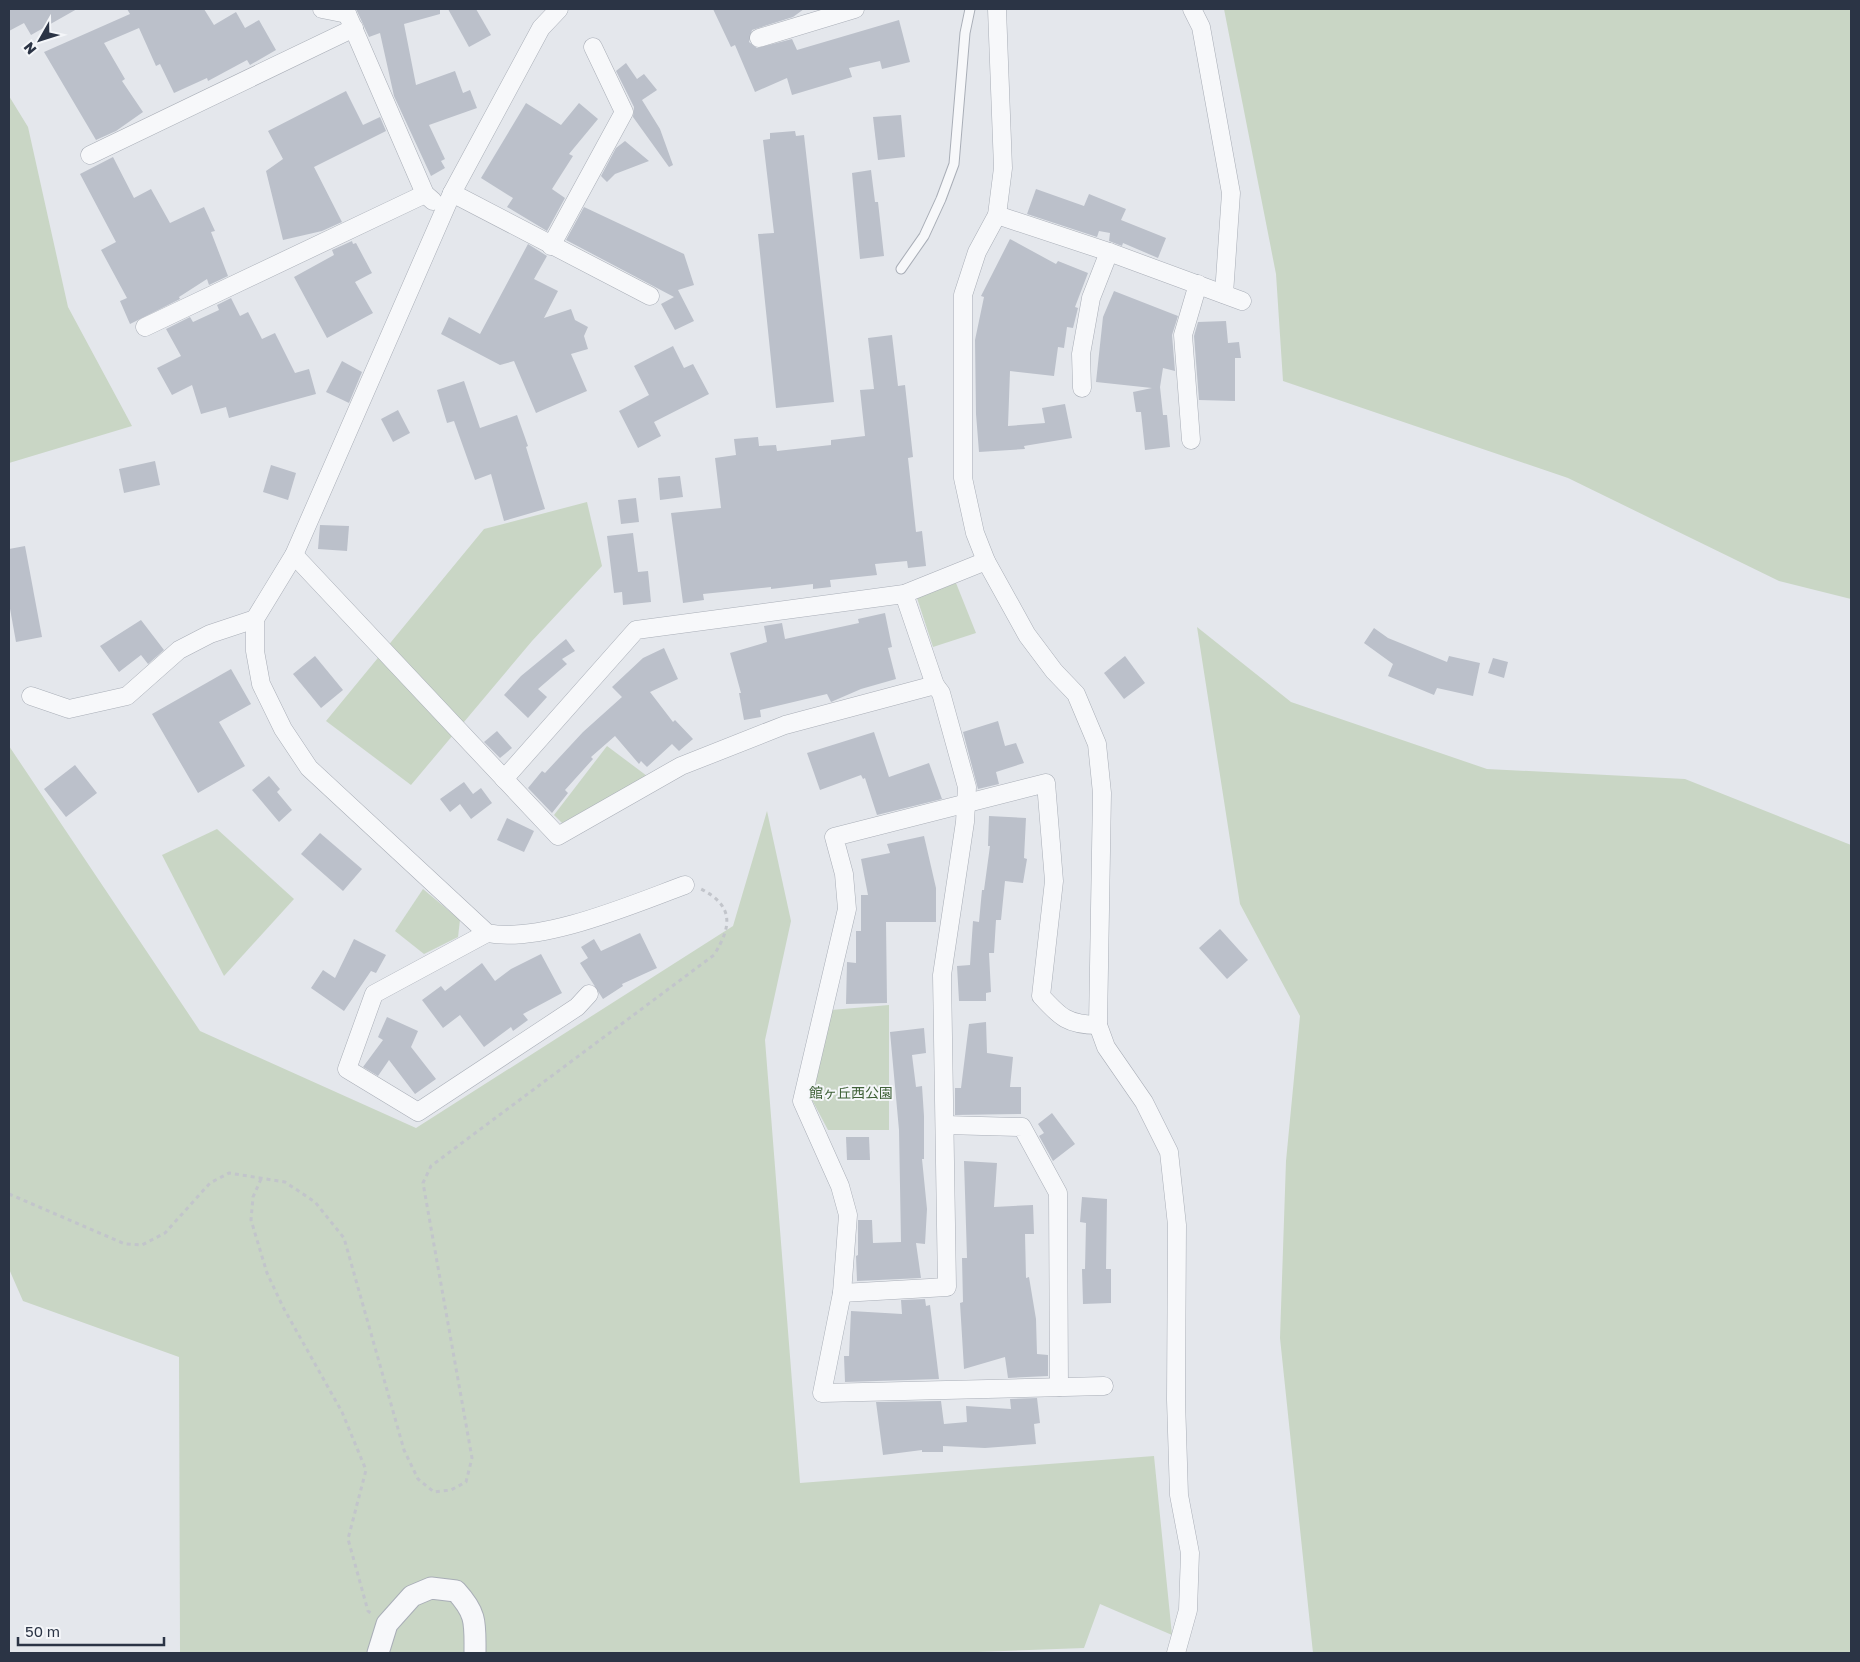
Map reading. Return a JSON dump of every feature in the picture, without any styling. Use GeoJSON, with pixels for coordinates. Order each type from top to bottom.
{"type":"FeatureCollection","features":[{"type":"Feature","properties":{"kind":"street"},"geometry":{"type":"LineString","coordinates":[[322,9],[348,17],[425,194],[445,210]]}},
{"type":"Feature","properties":{"kind":"street"},"geometry":{"type":"LineString","coordinates":[[559,9],[541,28],[452,193],[294,555],[255,619],[255,651],[261,684],[283,729],[310,768],[487,933],[500,936],[526,935],[610,913],[685,885]]}},
{"type":"Feature","properties":{"kind":"street"},"geometry":{"type":"LineString","coordinates":[[759,38],[855,9]]}},
{"type":"Feature","properties":{"kind":"street"},"geometry":{"type":"LineString","coordinates":[[997,9],[1004,168],[997,215],[977,252],[963,295],[963,478],[975,533],[986,561],[1027,635],[1054,671],[1076,694],[1097,744],[1102,793],[1098,1024],[1106,1047],[1144,1102],[1169,1152],[1177,1225],[1176,1400],[1179,1495],[1190,1553],[1188,1610],[1176,1653]]}},
{"type":"Feature","properties":{"kind":"street"},"geometry":{"type":"LineString","coordinates":[[1192,9],[1201,27],[1231,193],[1224,294]]}},
{"type":"Feature","properties":{"kind":"street"},"geometry":{"type":"LineString","coordinates":[[90,155],[348,17]]}},
{"type":"Feature","properties":{"kind":"street"},"geometry":{"type":"LineString","coordinates":[[551,246],[624,112],[592,47]]}},
{"type":"Feature","properties":{"kind":"street"},"geometry":{"type":"LineString","coordinates":[[452,193],[650,296]]}},
{"type":"Feature","properties":{"kind":"street"},"geometry":{"type":"LineString","coordinates":[[145,327],[425,194]]}},
{"type":"Feature","properties":{"kind":"street"},"geometry":{"type":"LineString","coordinates":[[997,215],[1109,252],[1242,301]]}},
{"type":"Feature","properties":{"kind":"street"},"geometry":{"type":"LineString","coordinates":[[1082,388],[1081,354],[1091,298],[1109,252]]}},
{"type":"Feature","properties":{"kind":"street"},"geometry":{"type":"LineString","coordinates":[[1190,440],[1183,335],[1198,284]]}},
{"type":"Feature","properties":{"kind":"street"},"geometry":{"type":"LineString","coordinates":[[294,555],[558,836],[681,766],[786,725],[935,685]]}},
{"type":"Feature","properties":{"kind":"street"},"geometry":{"type":"LineString","coordinates":[[504,779],[636,630],[904,594],[986,561]]}},
{"type":"Feature","properties":{"kind":"street"},"geometry":{"type":"LineString","coordinates":[[842,1293],[947,1287],[942,975],[967,787],[941,693],[935,685],[904,594]]}},
{"type":"Feature","properties":{"kind":"street"},"geometry":{"type":"LineString","coordinates":[[31,696],[69,709],[127,696],[179,650],[210,634],[255,619]]}},
{"type":"Feature","properties":{"kind":"street"},"geometry":{"type":"LineString","coordinates":[[1098,1024],[1070,1022],[1061,1018],[1040,996],[1054,881],[1046,783],[834,837],[844,874],[847,909],[802,1101],[840,1186],[848,1215],[842,1293],[822,1393],[1104,1386]]}},
{"type":"Feature","properties":{"kind":"street"},"geometry":{"type":"LineString","coordinates":[[487,933],[374,994],[347,1069],[418,1112],[577,1007],[588,994]]}},
{"type":"Feature","properties":{"kind":"street"},"geometry":{"type":"LineString","coordinates":[[944,1125],[1022,1126],[1058,1193],[1059,1387]]}},
{"type":"Feature","properties":{"kind":"street"},"geometry":{"type":"LineString","coordinates":[[378,1653],[387,1624],[412,1596],[432,1588],[456,1591],[471,1607],[475,1629],[475,1653]]}},
{"type":"Feature","properties":{"kind":"lane"},"geometry":{"type":"LineString","coordinates":[[901,269],[924,236],[954,164],[965,33],[970,9]]}},
{"type":"Feature","properties":{"kind":"path"},"geometry":{"type":"LineString","coordinates":[[9,1194],[125,1244],[142,1245],[165,1233],[210,1183],[229,1173],[285,1182],[315,1202],[344,1238],[404,1450],[418,1479],[434,1492],[450,1490],[466,1482],[472,1458],[423,1183],[431,1166],[714,955],[725,938],[728,918],[719,900],[702,889],[685,885]]}},
{"type":"Feature","properties":{"kind":"path"},"geometry":{"type":"LineString","coordinates":[[260,1179],[253,1197],[251,1220],[267,1272],[283,1307],[342,1412],[366,1470],[348,1539],[368,1610],[387,1624]]}},
{"type":"Feature","properties":{"kind":"green space"},"geometry":{"type":"Polygon","coordinates":[[[1224,9],[1851,9],[1851,599],[1779,581],[1568,478],[1283,381],[1276,274],[1224,9]]]}},
{"type":"Feature","properties":{"kind":"green space"},"geometry":{"type":"Polygon","coordinates":[[[9,96],[28,127],[68,307],[132,426],[9,463],[9,96]]]}},
{"type":"Feature","properties":{"kind":"green space"},"geometry":{"type":"Polygon","coordinates":[[[587,502],[602,566],[532,641],[411,785],[326,721],[484,529],[587,502]]]}},
{"type":"Feature","properties":{"kind":"green space"},"geometry":{"type":"Polygon","coordinates":[[[956,583],[976,633],[933,647],[917,598],[956,583]]]}},
{"type":"Feature","properties":{"kind":"green space"},"geometry":{"type":"Polygon","coordinates":[[[1197,627],[1291,702],[1487,769],[1685,779],[1851,845],[1851,1653],[1313,1653],[1280,1338],[1286,1161],[1300,1016],[1240,904],[1197,627]]]}},
{"type":"Feature","properties":{"kind":"green space"},"geometry":{"type":"Polygon","coordinates":[[[9,746],[200,1031],[416,1128],[733,926],[767,811],[791,921],[765,1040],[800,1483],[1154,1456],[1172,1635],[1100,1604],[1084,1648],[950,1653],[180,1653],[179,1357],[23,1301],[9,1269],[9,746]]]}},
{"type":"Feature","properties":{"kind":"green space"},"geometry":{"type":"Polygon","coordinates":[[[607,746],[647,776],[562,823],[554,815],[607,746]]]}},
{"type":"Feature","properties":{"kind":"green space"},"geometry":{"type":"Polygon","coordinates":[[[217,829],[294,899],[224,976],[162,855],[217,829]]]}},
{"type":"Feature","properties":{"kind":"green space"},"geometry":{"type":"Polygon","coordinates":[[[423,889],[460,920],[458,937],[424,954],[395,931],[423,889]]]}},
{"type":"Feature","properties":{"kind":"green space","name":"館ヶ丘西公園"},"geometry":{"type":"Polygon","coordinates":[[[889,1005],[889,1130],[828,1130],[811,1098],[831,1010],[889,1005]]]}},
{"type":"Feature","properties":{"kind":"building"},"geometry":{"type":"Polygon","coordinates":[[[9,9],[77,9],[31,35],[24,23],[9,31],[9,9]]]}},
{"type":"Feature","properties":{"kind":"building"},"geometry":{"type":"Polygon","coordinates":[[[127,9],[204,9],[214,25],[236,12],[245,28],[259,20],[276,50],[250,65],[247,60],[208,81],[207,78],[174,93],[160,64],[156,66],[139,28],[104,43],[125,79],[122,81],[143,112],[116,131],[96,140],[44,52],[130,14],[127,9]]]}},
{"type":"Feature","properties":{"kind":"building"},"geometry":{"type":"Polygon","coordinates":[[[356,9],[440,9],[440,14],[404,24],[416,85],[455,71],[463,93],[470,90],[477,108],[429,125],[445,159],[441,161],[445,168],[431,176],[394,96],[380,33],[369,37],[356,9]]]}},
{"type":"Feature","properties":{"kind":"building"},"geometry":{"type":"Polygon","coordinates":[[[448,9],[476,9],[491,35],[469,47],[448,9]]]}},
{"type":"Feature","properties":{"kind":"building"},"geometry":{"type":"Polygon","coordinates":[[[713,9],[804,9],[793,17],[752,30],[749,42],[757,48],[792,39],[797,50],[899,20],[910,62],[882,69],[880,61],[849,68],[852,77],[792,95],[787,78],[755,92],[735,45],[731,47],[713,9]]]}},
{"type":"Feature","properties":{"kind":"building"},"geometry":{"type":"Polygon","coordinates":[[[626,63],[637,79],[644,74],[657,90],[642,100],[660,129],[673,165],[669,167],[633,117],[634,107],[616,71],[626,63]]]}},
{"type":"Feature","properties":{"kind":"building"},"geometry":{"type":"Polygon","coordinates":[[[346,91],[363,125],[380,117],[386,131],[314,167],[342,222],[322,231],[283,240],[266,171],[283,159],[268,131],[346,91]]]}},
{"type":"Feature","properties":{"kind":"building"},"geometry":{"type":"Polygon","coordinates":[[[526,103],[561,125],[579,103],[598,119],[569,154],[573,156],[552,189],[565,198],[547,231],[507,207],[513,198],[481,178],[526,103]]]}},
{"type":"Feature","properties":{"kind":"building"},"geometry":{"type":"Polygon","coordinates":[[[901,115],[905,157],[878,160],[873,117],[901,115]]]}},
{"type":"Feature","properties":{"kind":"building"},"geometry":{"type":"Polygon","coordinates":[[[795,131],[796,136],[804,135],[834,402],[776,408],[758,234],[774,233],[763,140],[770,139],[770,133],[795,131]]]}},
{"type":"Feature","properties":{"kind":"building"},"geometry":{"type":"Polygon","coordinates":[[[625,141],[649,161],[615,174],[607,182],[601,176],[616,148],[625,141]]]}},
{"type":"Feature","properties":{"kind":"building"},"geometry":{"type":"Polygon","coordinates":[[[113,157],[134,198],[151,189],[170,223],[204,207],[215,231],[211,232],[228,276],[209,285],[207,279],[179,297],[180,299],[130,324],[120,301],[127,298],[101,250],[116,242],[80,174],[113,157]]]}},
{"type":"Feature","properties":{"kind":"building"},"geometry":{"type":"Polygon","coordinates":[[[871,170],[875,202],[878,202],[884,256],[860,259],[852,173],[871,170]]]}},
{"type":"Feature","properties":{"kind":"building"},"geometry":{"type":"Polygon","coordinates":[[[1036,189],[1084,206],[1089,194],[1126,209],[1121,220],[1166,238],[1158,258],[1123,243],[1122,246],[1109,241],[1110,233],[1099,231],[1097,237],[1027,214],[1036,189]]]}},
{"type":"Feature","properties":{"kind":"building"},"geometry":{"type":"Polygon","coordinates":[[[584,207],[684,254],[694,285],[678,290],[694,321],[675,330],[661,304],[674,297],[566,240],[584,207]]]}},
{"type":"Feature","properties":{"kind":"building"},"geometry":{"type":"Polygon","coordinates":[[[1010,239],[1056,264],[1058,261],[1088,273],[1075,307],[1078,308],[1073,328],[1067,327],[1064,348],[1058,347],[1054,376],[1010,371],[1008,426],[1045,423],[1042,408],[1065,404],[1072,438],[1024,446],[1025,449],[979,452],[976,414],[975,340],[984,297],[981,296],[1010,239]]]}},
{"type":"Feature","properties":{"kind":"building"},"geometry":{"type":"Polygon","coordinates":[[[352,241],[353,244],[356,243],[372,273],[355,282],[373,313],[327,338],[294,277],[334,255],[332,250],[352,241]]]}},
{"type":"Feature","properties":{"kind":"building"},"geometry":{"type":"Polygon","coordinates":[[[528,244],[547,256],[534,279],[558,291],[544,318],[571,309],[575,320],[588,327],[584,336],[588,349],[571,354],[587,391],[536,413],[514,361],[500,365],[441,334],[449,317],[480,334],[528,244]]]}},
{"type":"Feature","properties":{"kind":"building"},"geometry":{"type":"Polygon","coordinates":[[[1114,291],[1178,316],[1172,335],[1175,371],[1163,368],[1160,387],[1163,415],[1167,415],[1170,447],[1145,450],[1141,412],[1136,412],[1133,392],[1152,388],[1096,382],[1103,317],[1114,291]]]}},
{"type":"Feature","properties":{"kind":"building"},"geometry":{"type":"Polygon","coordinates":[[[231,298],[240,316],[248,312],[262,339],[275,333],[295,373],[309,369],[316,394],[229,418],[226,407],[201,414],[192,385],[172,395],[157,368],[181,356],[166,329],[190,317],[193,322],[219,310],[217,305],[231,298]]]}},
{"type":"Feature","properties":{"kind":"building"},"geometry":{"type":"Polygon","coordinates":[[[1226,321],[1228,343],[1239,342],[1241,358],[1235,358],[1235,401],[1199,400],[1194,336],[1198,322],[1226,321]]]}},
{"type":"Feature","properties":{"kind":"building"},"geometry":{"type":"Polygon","coordinates":[[[892,335],[898,386],[905,385],[913,457],[908,458],[916,532],[922,531],[926,566],[908,568],[907,561],[875,564],[877,575],[830,580],[831,587],[813,589],[813,584],[703,594],[704,600],[683,603],[671,513],[721,508],[715,458],[736,455],[734,439],[758,437],[759,446],[776,445],[777,451],[831,445],[831,440],[865,436],[860,390],[874,389],[868,338],[892,335]]]}},
{"type":"Feature","properties":{"kind":"building"},"geometry":{"type":"Polygon","coordinates":[[[673,346],[684,368],[693,364],[709,394],[654,422],[661,436],[638,448],[619,411],[649,395],[634,366],[673,346]]]}},
{"type":"Feature","properties":{"kind":"building"},"geometry":{"type":"Polygon","coordinates":[[[342,361],[362,372],[349,403],[326,392],[342,361]]]}},
{"type":"Feature","properties":{"kind":"building"},"geometry":{"type":"Polygon","coordinates":[[[464,381],[480,428],[517,415],[528,446],[526,447],[545,509],[504,521],[491,474],[475,480],[454,421],[447,423],[437,390],[464,381]]]}},
{"type":"Feature","properties":{"kind":"building"},"geometry":{"type":"Polygon","coordinates":[[[398,410],[410,433],[393,442],[381,419],[398,410]]]}},
{"type":"Feature","properties":{"kind":"building"},"geometry":{"type":"Polygon","coordinates":[[[155,461],[160,485],[124,493],[119,469],[155,461]]]}},
{"type":"Feature","properties":{"kind":"building"},"geometry":{"type":"Polygon","coordinates":[[[271,465],[296,473],[288,500],[263,492],[271,465]]]}},
{"type":"Feature","properties":{"kind":"building"},"geometry":{"type":"Polygon","coordinates":[[[680,476],[683,497],[660,500],[658,478],[680,476]]]}},
{"type":"Feature","properties":{"kind":"building"},"geometry":{"type":"Polygon","coordinates":[[[636,498],[639,522],[621,524],[618,500],[636,498]]]}},
{"type":"Feature","properties":{"kind":"building"},"geometry":{"type":"Polygon","coordinates":[[[320,525],[349,526],[347,551],[318,549],[320,525]]]}},
{"type":"Feature","properties":{"kind":"building"},"geometry":{"type":"Polygon","coordinates":[[[633,533],[638,572],[648,571],[651,602],[623,605],[622,592],[614,593],[607,536],[633,533]]]}},
{"type":"Feature","properties":{"kind":"building"},"geometry":{"type":"Polygon","coordinates":[[[25,546],[42,637],[16,642],[9,603],[9,549],[25,546]]]}},
{"type":"Feature","properties":{"kind":"building"},"geometry":{"type":"Polygon","coordinates":[[[885,613],[892,647],[888,648],[896,679],[861,689],[831,702],[827,694],[760,710],[761,717],[744,720],[739,693],[741,693],[730,653],[767,642],[764,626],[782,623],[785,639],[859,623],[858,619],[885,613]]]}},
{"type":"Feature","properties":{"kind":"building"},"geometry":{"type":"Polygon","coordinates":[[[141,620],[164,650],[148,664],[141,655],[119,672],[100,646],[141,620]]]}},
{"type":"Feature","properties":{"kind":"building"},"geometry":{"type":"Polygon","coordinates":[[[1374,628],[1388,638],[1447,662],[1449,656],[1480,663],[1473,696],[1437,688],[1434,695],[1388,676],[1393,664],[1364,643],[1374,628]]]}},
{"type":"Feature","properties":{"kind":"building"},"geometry":{"type":"Polygon","coordinates":[[[566,639],[575,651],[562,659],[567,664],[538,689],[547,697],[528,718],[504,695],[521,676],[566,639]]]}},
{"type":"Feature","properties":{"kind":"building"},"geometry":{"type":"Polygon","coordinates":[[[664,648],[678,679],[650,692],[673,722],[675,720],[693,739],[679,751],[672,744],[647,767],[641,761],[639,764],[615,736],[591,757],[593,759],[565,790],[568,793],[552,813],[528,788],[542,771],[545,773],[583,732],[622,697],[612,687],[643,658],[664,648]]]}},
{"type":"Feature","properties":{"kind":"building"},"geometry":{"type":"Polygon","coordinates":[[[315,656],[343,690],[321,708],[293,674],[315,656]]]}},
{"type":"Feature","properties":{"kind":"building"},"geometry":{"type":"Polygon","coordinates":[[[1125,656],[1145,683],[1124,699],[1104,673],[1125,656]]]}},
{"type":"Feature","properties":{"kind":"building"},"geometry":{"type":"Polygon","coordinates":[[[1493,658],[1508,662],[1504,678],[1488,673],[1493,658]]]}},
{"type":"Feature","properties":{"kind":"building"},"geometry":{"type":"Polygon","coordinates":[[[231,669],[251,704],[219,722],[245,766],[198,793],[152,714],[231,669]]]}},
{"type":"Feature","properties":{"kind":"building"},"geometry":{"type":"Polygon","coordinates":[[[998,721],[1005,746],[1016,743],[1024,763],[996,772],[999,784],[978,789],[963,732],[998,721]]]}},
{"type":"Feature","properties":{"kind":"building"},"geometry":{"type":"Polygon","coordinates":[[[497,731],[512,748],[500,758],[484,742],[497,731]]]}},
{"type":"Feature","properties":{"kind":"building"},"geometry":{"type":"Polygon","coordinates":[[[874,732],[889,777],[929,763],[942,799],[877,815],[865,778],[863,779],[861,775],[820,790],[807,753],[874,732]]]}},
{"type":"Feature","properties":{"kind":"building"},"geometry":{"type":"Polygon","coordinates":[[[75,765],[97,793],[66,817],[44,789],[75,765]]]}},
{"type":"Feature","properties":{"kind":"building"},"geometry":{"type":"Polygon","coordinates":[[[269,776],[280,789],[277,792],[292,810],[279,822],[252,790],[269,776]]]}},
{"type":"Feature","properties":{"kind":"building"},"geometry":{"type":"Polygon","coordinates":[[[464,782],[473,794],[481,788],[492,803],[471,819],[460,804],[450,812],[440,799],[464,782]]]}},
{"type":"Feature","properties":{"kind":"building"},"geometry":{"type":"Polygon","coordinates":[[[989,816],[1026,818],[1024,858],[1027,859],[1023,883],[1005,881],[1001,920],[996,920],[994,953],[989,953],[991,992],[986,993],[986,1001],[959,1001],[957,966],[970,965],[973,921],[979,922],[982,890],[984,890],[990,846],[988,846],[989,816]]]}},
{"type":"Feature","properties":{"kind":"building"},"geometry":{"type":"Polygon","coordinates":[[[507,818],[534,831],[524,852],[497,840],[507,818]]]}},
{"type":"Feature","properties":{"kind":"building"},"geometry":{"type":"Polygon","coordinates":[[[320,833],[362,869],[343,891],[301,854],[320,833]]]}},
{"type":"Feature","properties":{"kind":"building"},"geometry":{"type":"Polygon","coordinates":[[[924,836],[936,888],[936,922],[886,922],[887,1003],[846,1004],[847,962],[856,963],[856,931],[861,931],[861,895],[868,895],[861,859],[890,853],[887,844],[924,836]]]}},
{"type":"Feature","properties":{"kind":"building"},"geometry":{"type":"Polygon","coordinates":[[[1220,929],[1248,960],[1227,979],[1199,948],[1220,929]]]}},
{"type":"Feature","properties":{"kind":"building"},"geometry":{"type":"Polygon","coordinates":[[[640,933],[657,968],[622,984],[623,986],[603,999],[580,963],[588,958],[581,947],[594,939],[601,951],[640,933]]]}},
{"type":"Feature","properties":{"kind":"building"},"geometry":{"type":"Polygon","coordinates":[[[354,939],[386,955],[376,973],[371,971],[344,1011],[311,988],[323,970],[335,978],[354,939]]]}},
{"type":"Feature","properties":{"kind":"building"},"geometry":{"type":"Polygon","coordinates":[[[541,954],[562,993],[523,1014],[528,1020],[513,1031],[511,1027],[484,1047],[460,1015],[443,1028],[422,1000],[441,986],[445,991],[482,963],[495,981],[511,969],[541,954]]]}},
{"type":"Feature","properties":{"kind":"building"},"geometry":{"type":"Polygon","coordinates":[[[387,1017],[418,1031],[411,1047],[436,1079],[415,1094],[389,1060],[378,1076],[363,1067],[383,1040],[378,1037],[387,1017]]]}},
{"type":"Feature","properties":{"kind":"building"},"geometry":{"type":"Polygon","coordinates":[[[986,1022],[987,1053],[1013,1057],[1010,1087],[1021,1087],[1021,1114],[955,1115],[955,1088],[961,1088],[969,1024],[986,1022]]]}},
{"type":"Feature","properties":{"kind":"building"},"geometry":{"type":"Polygon","coordinates":[[[924,1028],[926,1053],[912,1055],[916,1087],[922,1086],[924,1116],[924,1159],[922,1159],[927,1209],[925,1244],[916,1243],[921,1278],[857,1281],[858,1220],[872,1220],[873,1243],[901,1242],[899,1130],[890,1032],[924,1028]]]}},
{"type":"Feature","properties":{"kind":"building"},"geometry":{"type":"Polygon","coordinates":[[[1052,1113],[1075,1144],[1053,1161],[1039,1136],[1044,1133],[1038,1124],[1052,1113]]]}},
{"type":"Feature","properties":{"kind":"building"},"geometry":{"type":"Polygon","coordinates":[[[846,1137],[869,1137],[870,1160],[847,1160],[846,1137]]]}},
{"type":"Feature","properties":{"kind":"building"},"geometry":{"type":"Polygon","coordinates":[[[964,1161],[997,1163],[994,1207],[1033,1205],[1034,1234],[1025,1234],[1026,1278],[1029,1277],[1036,1319],[1037,1354],[1048,1355],[1048,1376],[1008,1378],[1005,1357],[964,1369],[960,1303],[963,1302],[962,1258],[967,1258],[964,1161]]]}},
{"type":"Feature","properties":{"kind":"building"},"geometry":{"type":"Polygon","coordinates":[[[1082,1197],[1107,1199],[1106,1269],[1111,1269],[1111,1303],[1083,1304],[1082,1269],[1085,1269],[1086,1223],[1080,1222],[1082,1197]]]}},
{"type":"Feature","properties":{"kind":"building"},"geometry":{"type":"Polygon","coordinates":[[[925,1299],[926,1306],[930,1305],[939,1379],[845,1382],[844,1356],[849,1356],[851,1311],[902,1314],[901,1300],[925,1299]]]}},
{"type":"Feature","properties":{"kind":"building"},"geometry":{"type":"Polygon","coordinates":[[[1037,1398],[1040,1423],[1034,1424],[1036,1444],[985,1448],[943,1446],[943,1452],[922,1452],[922,1450],[883,1455],[876,1402],[941,1401],[944,1424],[967,1422],[966,1406],[1011,1409],[1010,1399],[1037,1398]]]}}]}
